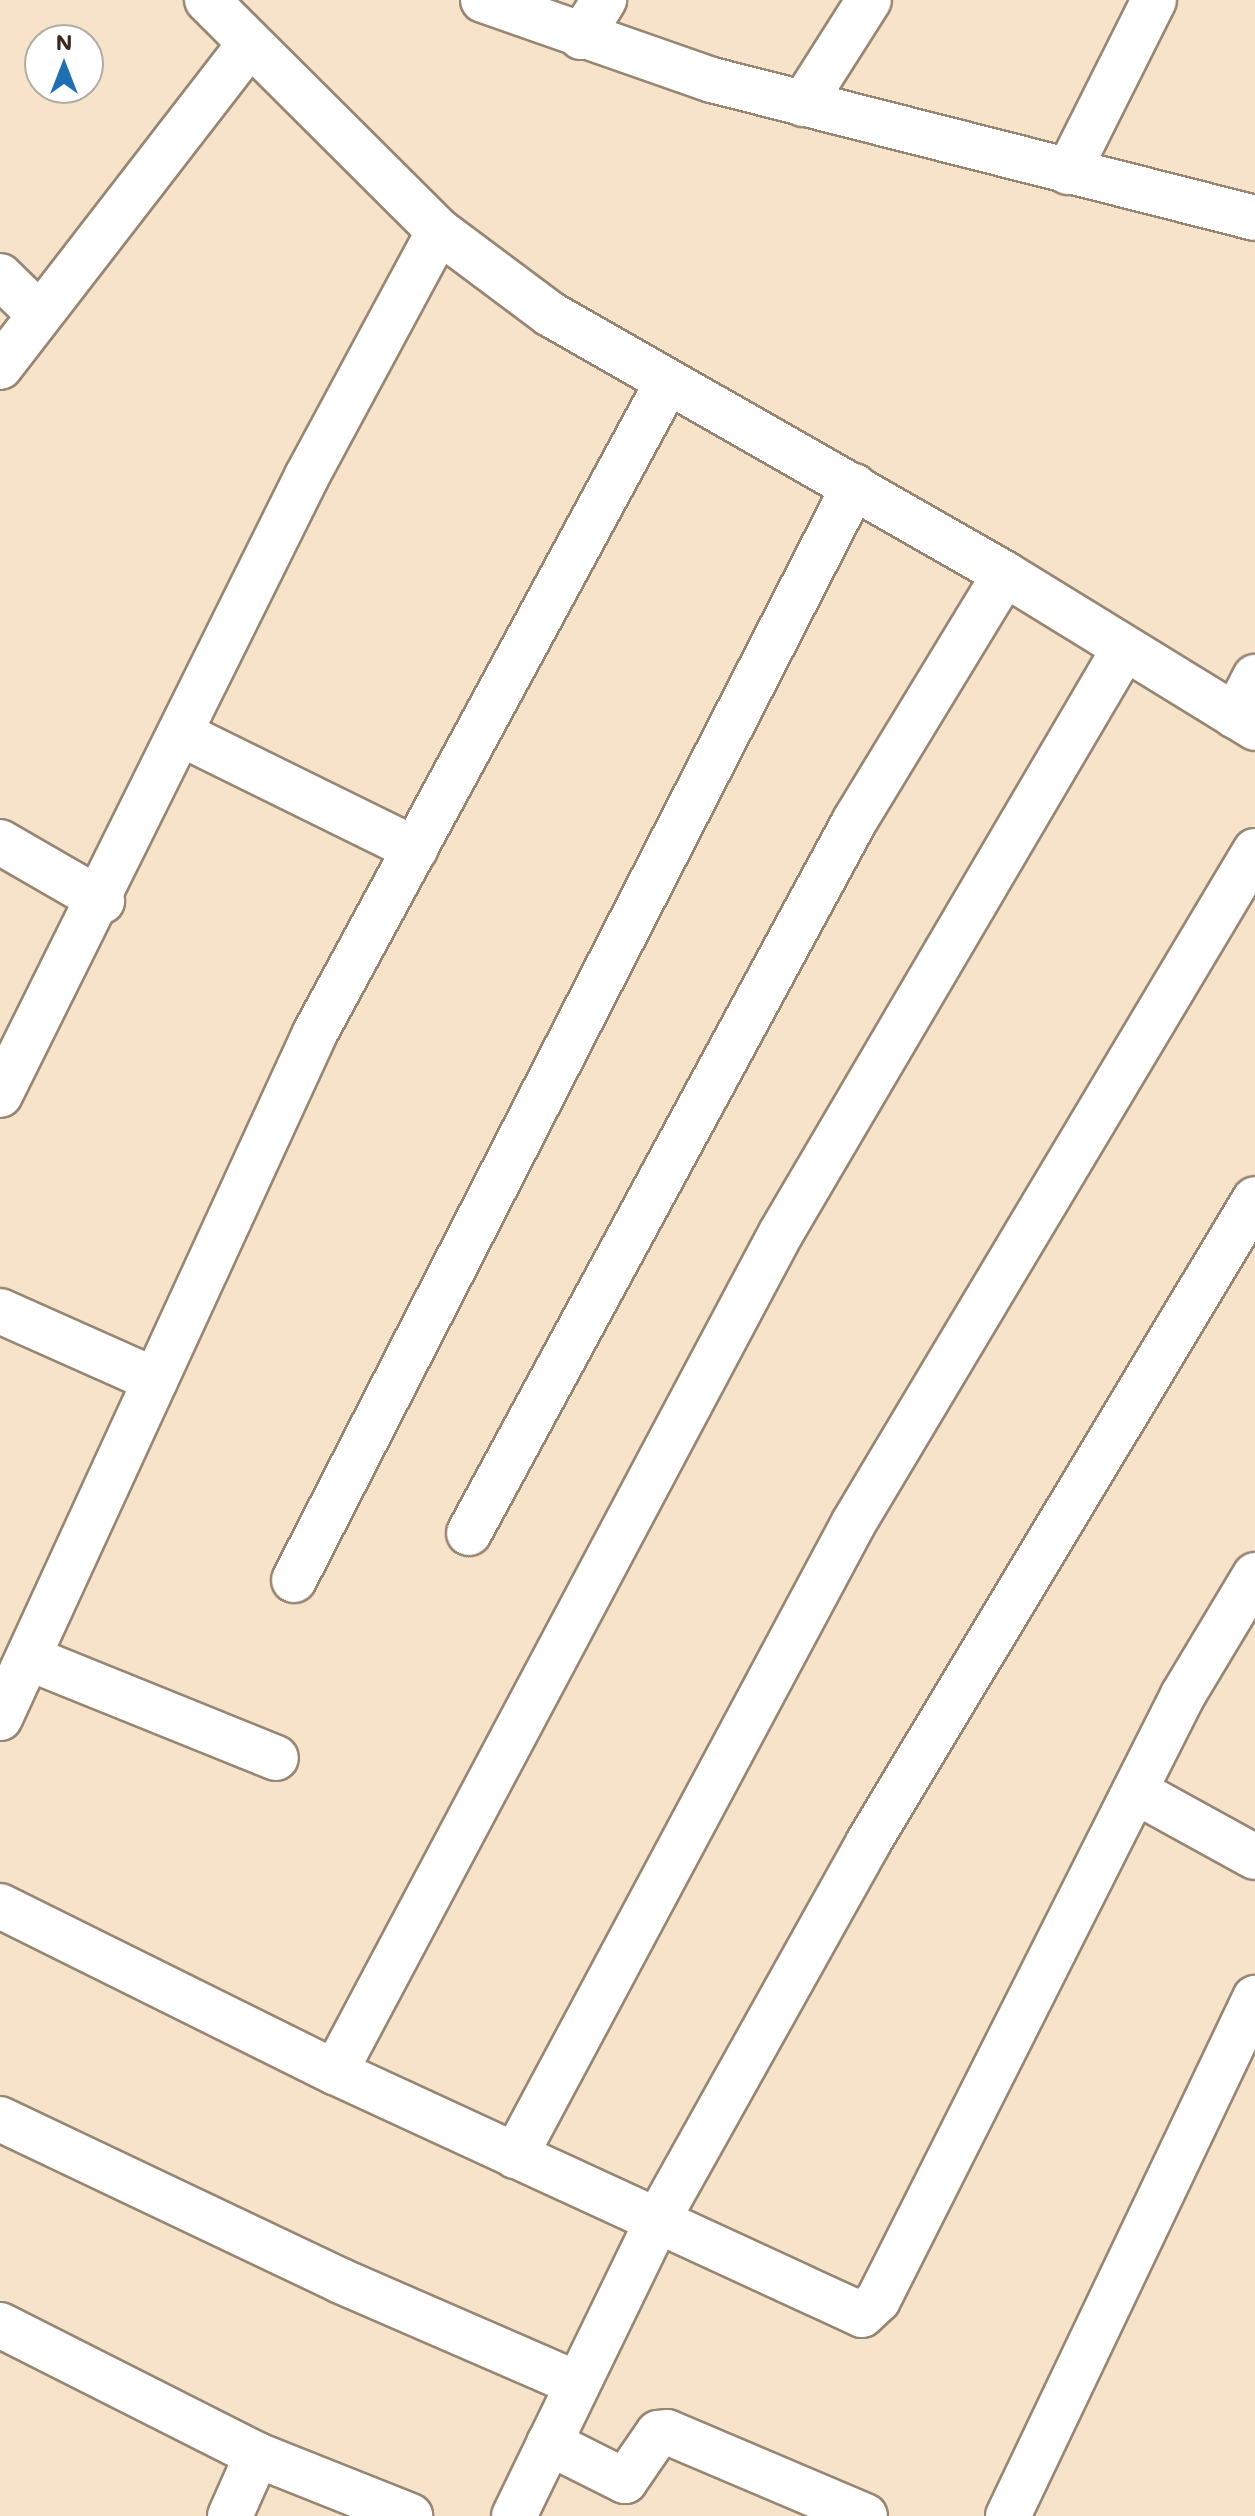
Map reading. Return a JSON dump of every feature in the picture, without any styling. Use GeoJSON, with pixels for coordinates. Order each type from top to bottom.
{"type":"FeatureCollection","features":[{"type":"Feature","properties":{"kind":"street"},"geometry":{"type":"LineString","coordinates":[[207,0],[439,231],[550,314],[1005,574],[1245,722],[1255,677]]}},
{"type":"Feature","properties":{"kind":"street"},"geometry":{"type":"LineString","coordinates":[[483,0],[581,37],[803,104],[1255,218]]}},
{"type":"Feature","properties":{"kind":"street"},"geometry":{"type":"LineString","coordinates":[[581,37],[604,0]]}},
{"type":"Feature","properties":{"kind":"street"},"geometry":{"type":"LineString","coordinates":[[803,104],[869,0]]}},
{"type":"Feature","properties":{"kind":"street"},"geometry":{"type":"LineString","coordinates":[[1068,172],[1154,0]]}},
{"type":"Feature","properties":{"kind":"street"},"geometry":{"type":"LineString","coordinates":[[0,367],[249,45]]}},
{"type":"Feature","properties":{"kind":"street"},"geometry":{"type":"LineString","coordinates":[[2,1086],[102,901],[307,476],[439,231]]}},
{"type":"Feature","properties":{"kind":"street"},"geometry":{"type":"LineString","coordinates":[[0,276],[39,314]]}},
{"type":"Feature","properties":{"kind":"street"},"geometry":{"type":"LineString","coordinates":[[0,1718],[31,1659],[315,1033],[668,381]]}},
{"type":"Feature","properties":{"kind":"street"},"geometry":{"type":"LineString","coordinates":[[294,1580],[854,486]]}},
{"type":"Feature","properties":{"kind":"street"},"geometry":{"type":"LineString","coordinates":[[469,1533],[854,822],[1005,574]]}},
{"type":"Feature","properties":{"kind":"street"},"geometry":{"type":"LineString","coordinates":[[335,2072],[781,1233],[1124,649]]}},
{"type":"Feature","properties":{"kind":"street"},"geometry":{"type":"LineString","coordinates":[[181,734],[415,849]]}},
{"type":"Feature","properties":{"kind":"street"},"geometry":{"type":"LineString","coordinates":[[0,842],[102,901]]}},
{"type":"Feature","properties":{"kind":"street"},"geometry":{"type":"LineString","coordinates":[[515,2156],[853,1524],[1255,851]]}},
{"type":"Feature","properties":{"kind":"street"},"geometry":{"type":"LineString","coordinates":[[514,2516],[657,2221],[868,1843],[1255,1199]]}},
{"type":"Feature","properties":{"kind":"street"},"geometry":{"type":"LineString","coordinates":[[0,1311],[155,1380]]}},
{"type":"Feature","properties":{"kind":"street"},"geometry":{"type":"LineString","coordinates":[[0,1906],[335,2072],[848,2312],[874,2308],[1135,1791],[1255,1575]]}},
{"type":"Feature","properties":{"kind":"street"},"geometry":{"type":"LineString","coordinates":[[31,1659],[276,1758]]}},
{"type":"Feature","properties":{"kind":"street"},"geometry":{"type":"LineString","coordinates":[[1135,1791],[1255,1857]]}},
{"type":"Feature","properties":{"kind":"street"},"geometry":{"type":"LineString","coordinates":[[1008,2516],[1255,1998]]}},
{"type":"Feature","properties":{"kind":"street"},"geometry":{"type":"LineString","coordinates":[[0,2119],[312,2268],[578,2384]]}},
{"type":"Feature","properties":{"kind":"street"},"geometry":{"type":"LineString","coordinates":[[0,2325],[257,2455],[410,2516]]}},
{"type":"Feature","properties":{"kind":"street"},"geometry":{"type":"LineString","coordinates":[[549,2443],[625,2481],[658,2433],[667,2432],[865,2516]]}},
{"type":"Feature","properties":{"kind":"street"},"geometry":{"type":"LineString","coordinates":[[230,2516],[257,2455]]}}]}
